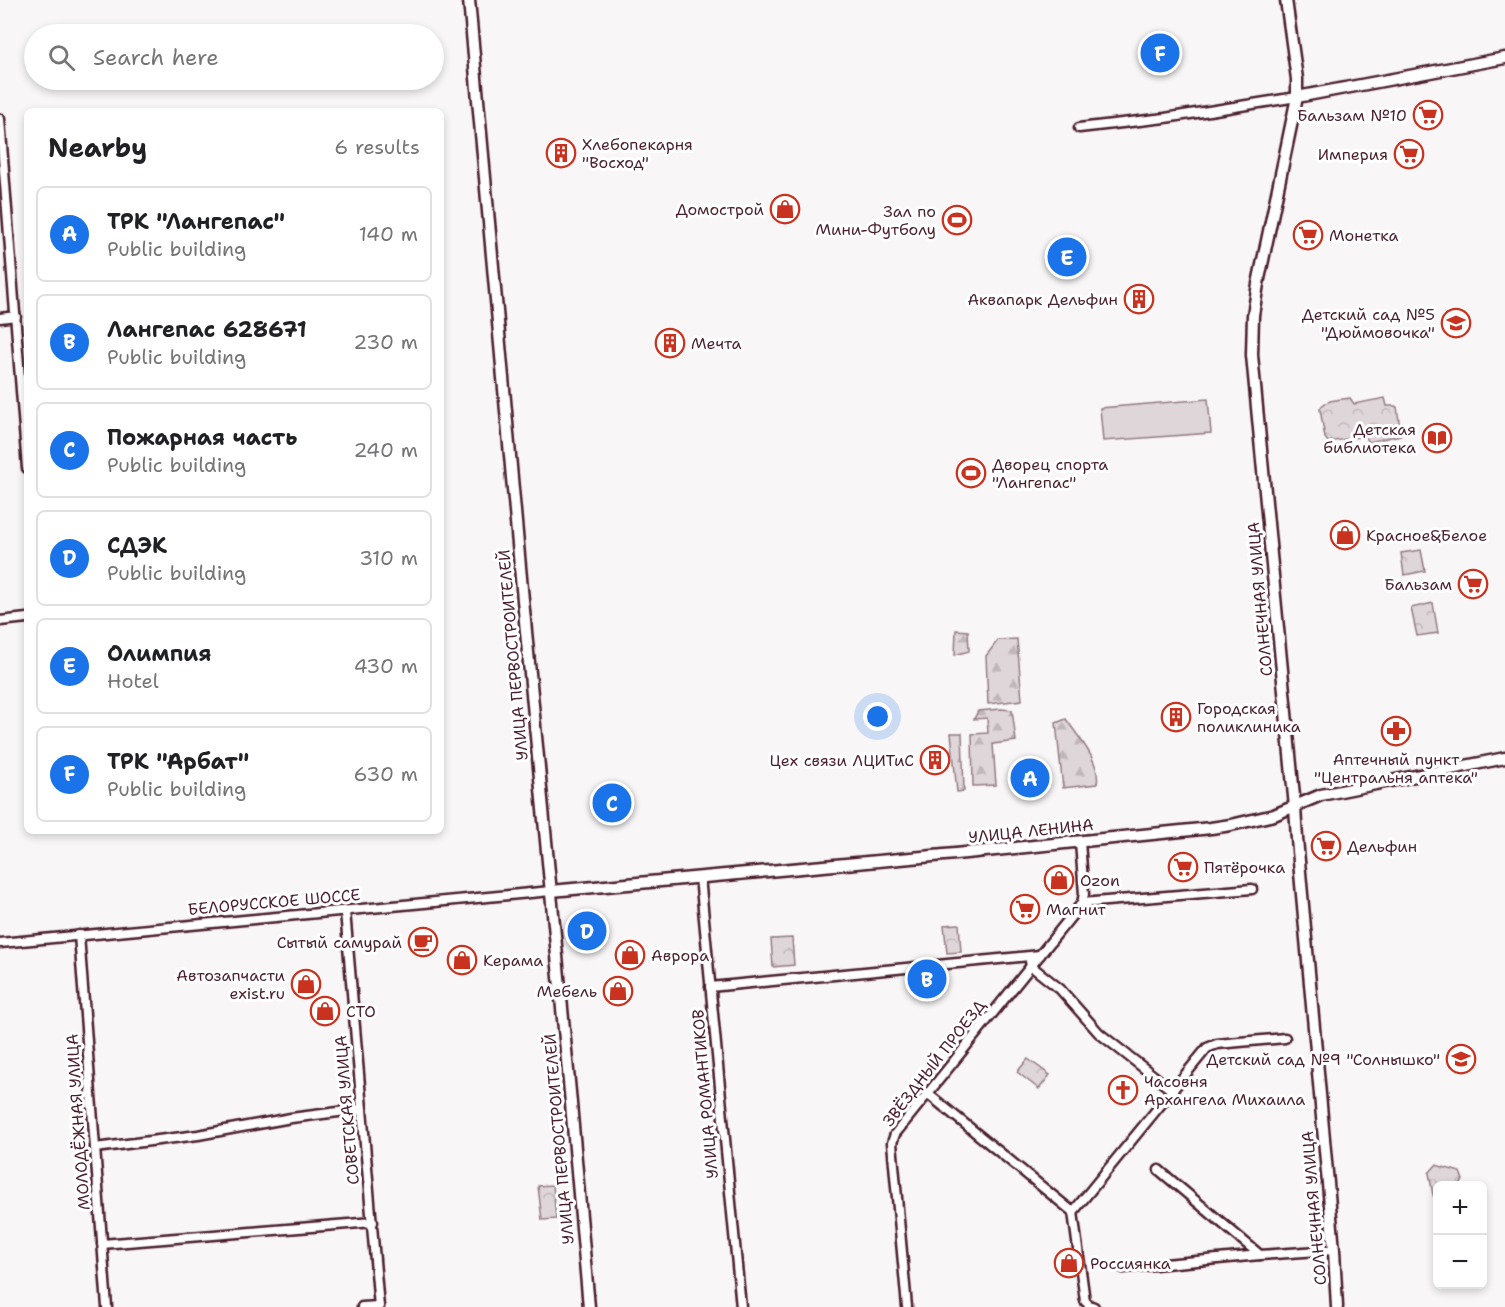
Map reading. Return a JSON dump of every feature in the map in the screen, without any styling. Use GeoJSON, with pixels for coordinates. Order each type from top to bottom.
{"type":"FeatureCollection","features":[{"type":"Feature","properties":{"kind":"street","name":"УЛИЦА ПЕРВОСТРОИТЕЛЕЙ"},"geometry":{"type":"LineString","coordinates":[[469,0],[589,1307]]}},
{"type":"Feature","properties":{"kind":"street","name":"СОЛНЕЧНАЯ УЛИЦА"},"geometry":{"type":"LineString","coordinates":[[1286,0],[1297,79],[1297,97],[1253,315],[1253,375],[1295,807],[1337,1307]]}},
{"type":"Feature","properties":{"kind":"street"},"geometry":{"type":"LineString","coordinates":[[1078,128],[1165,118],[1297,97],[1505,58]]}},
{"type":"Feature","properties":{"kind":"street"},"geometry":{"type":"LineString","coordinates":[[0,119],[24,427]]}},
{"type":"Feature","properties":{"kind":"street"},"geometry":{"type":"LineString","coordinates":[[0,318],[16,316]]}},
{"type":"Feature","properties":{"kind":"street"},"geometry":{"type":"LineString","coordinates":[[0,621],[24,618]]}},
{"type":"Feature","properties":{"kind":"street","name":"УЛИЦА ЛЕНИНА"},"geometry":{"type":"LineString","coordinates":[[551,891],[1080,842],[1231,825],[1274,815],[1326,794],[1505,759]]}},
{"type":"Feature","properties":{"kind":"street"},"geometry":{"type":"LineString","coordinates":[[1080,842],[1084,894],[1082,903],[1252,889]]}},
{"type":"Feature","properties":{"kind":"street","name":"УЛИЦА РОМАНТИКОВ"},"geometry":{"type":"LineString","coordinates":[[700,877],[741,1307]]}},
{"type":"Feature","properties":{"kind":"street","name":"БЕЛОРУССКОЕ ШОССЕ"},"geometry":{"type":"LineString","coordinates":[[0,943],[551,891]]}},
{"type":"Feature","properties":{"kind":"street","name":"ЗВЁЗДНЫЙ ПРОЕЗД"},"geometry":{"type":"LineString","coordinates":[[907,1307],[892,1143],[895,1134],[1082,903]]}},
{"type":"Feature","properties":{"kind":"street","name":"СОВЕТСКАЯ УЛИЦА"},"geometry":{"type":"LineString","coordinates":[[345,910],[379,1306]]}},
{"type":"Feature","properties":{"kind":"street","name":"МОЛОДЁЖНАЯ УЛИЦА"},"geometry":{"type":"LineString","coordinates":[[79,935],[107,1307]]}},
{"type":"Feature","properties":{"kind":"street"},"geometry":{"type":"LineString","coordinates":[[710,987],[1040,955]]}},
{"type":"Feature","properties":{"kind":"street"},"geometry":{"type":"LineString","coordinates":[[1028,956],[1031,966],[1060,989],[1099,1032],[1173,1091]]}},
{"type":"Feature","properties":{"kind":"street"},"geometry":{"type":"LineString","coordinates":[[1073,1212],[1207,1048],[1212,1045],[1285,1038]]}},
{"type":"Feature","properties":{"kind":"street"},"geometry":{"type":"LineString","coordinates":[[927,1093],[1073,1212],[1084,1301],[1094,1307]]}},
{"type":"Feature","properties":{"kind":"street"},"geometry":{"type":"LineString","coordinates":[[94,1148],[198,1135],[291,1118],[362,1109]]}},
{"type":"Feature","properties":{"kind":"street"},"geometry":{"type":"LineString","coordinates":[[1159,1170],[1260,1255]]}},
{"type":"Feature","properties":{"kind":"street"},"geometry":{"type":"LineString","coordinates":[[102,1244],[373,1222]]}},
{"type":"Feature","properties":{"kind":"street"},"geometry":{"type":"LineString","coordinates":[[1122,1268],[1334,1250]]}},
{"type":"Feature","properties":{"kind":"street"},"geometry":{"type":"LineString","coordinates":[[362,1307],[379,1306]]}},
{"type":"Feature","properties":{"kind":"green space"},"geometry":{"type":"Polygon","coordinates":[[[1350,398],[1354,404],[1385,398],[1387,406],[1397,407],[1401,435],[1369,442],[1365,436],[1328,442],[1325,438],[1320,409],[1325,403],[1350,398]]]}},
{"type":"Feature","properties":{"kind":"green space"},"geometry":{"type":"Polygon","coordinates":[[[1208,399],[1211,433],[1103,441],[1100,408],[1208,399]]]}},
{"type":"Feature","properties":{"kind":"green space"},"geometry":{"type":"Polygon","coordinates":[[[1421,550],[1425,571],[1404,575],[1401,553],[1421,550]]]}},
{"type":"Feature","properties":{"kind":"green space"},"geometry":{"type":"Polygon","coordinates":[[[1433,603],[1438,633],[1417,636],[1411,608],[1433,603]]]}},
{"type":"Feature","properties":{"kind":"green space"},"geometry":{"type":"Polygon","coordinates":[[[956,630],[968,631],[969,651],[955,655],[956,630]]]}},
{"type":"Feature","properties":{"kind":"green space"},"geometry":{"type":"Polygon","coordinates":[[[1017,639],[1022,700],[988,704],[986,656],[998,640],[1017,639]]]}},
{"type":"Feature","properties":{"kind":"green space"},"geometry":{"type":"Polygon","coordinates":[[[1012,710],[1016,741],[993,744],[996,785],[973,786],[972,734],[988,733],[987,718],[974,719],[978,711],[1012,710]]]}},
{"type":"Feature","properties":{"kind":"green space"},"geometry":{"type":"Polygon","coordinates":[[[1066,719],[1092,758],[1096,767],[1097,784],[1063,788],[1056,723],[1066,719]]]}},
{"type":"Feature","properties":{"kind":"green space"},"geometry":{"type":"Polygon","coordinates":[[[951,733],[962,733],[964,791],[957,792],[951,733]]]}},
{"type":"Feature","properties":{"kind":"green space"},"geometry":{"type":"Polygon","coordinates":[[[959,924],[961,952],[947,953],[944,925],[959,924]]]}},
{"type":"Feature","properties":{"kind":"green space"},"geometry":{"type":"Polygon","coordinates":[[[792,938],[794,965],[773,967],[771,939],[792,938]]]}},
{"type":"Feature","properties":{"kind":"green space"},"geometry":{"type":"Polygon","coordinates":[[[1028,1059],[1050,1075],[1039,1089],[1017,1072],[1028,1059]]]}},
{"type":"Feature","properties":{"kind":"green space"},"geometry":{"type":"Polygon","coordinates":[[[1436,1165],[1460,1172],[1463,1180],[1433,1181],[1433,1195],[1429,1173],[1436,1165]]]}},
{"type":"Feature","properties":{"kind":"green space"},"geometry":{"type":"Polygon","coordinates":[[[553,1185],[556,1219],[542,1220],[538,1186],[553,1185]]]}},
{"type":"Feature","properties":{"kind":"place","name":"ТРК \"Арбат\""},"geometry":{"type":"Point","coordinates":[1160,53]}},
{"type":"Feature","properties":{"kind":"place","name":"Бальзам №10"},"geometry":{"type":"Point","coordinates":[1428,115]}},
{"type":"Feature","properties":{"kind":"place","name":"Хлебопекарня \"Восход\""},"geometry":{"type":"Point","coordinates":[561,153]}},
{"type":"Feature","properties":{"kind":"place","name":"Империя"},"geometry":{"type":"Point","coordinates":[1409,154]}},
{"type":"Feature","properties":{"kind":"place","name":"Домострой"},"geometry":{"type":"Point","coordinates":[785,209]}},
{"type":"Feature","properties":{"kind":"place","name":"Зал по Мини-Футболу"},"geometry":{"type":"Point","coordinates":[957,220]}},
{"type":"Feature","properties":{"kind":"place","name":"Монетка"},"geometry":{"type":"Point","coordinates":[1308,235]}},
{"type":"Feature","properties":{"kind":"place","name":"Олимпия"},"geometry":{"type":"Point","coordinates":[1067,257]}},
{"type":"Feature","properties":{"kind":"place","name":"Аквапарк Дельфин"},"geometry":{"type":"Point","coordinates":[1139,299]}},
{"type":"Feature","properties":{"kind":"place","name":"Детский сад №5 \"Дюймовочка\""},"geometry":{"type":"Point","coordinates":[1456,323]}},
{"type":"Feature","properties":{"kind":"place","name":"Мечта"},"geometry":{"type":"Point","coordinates":[670,343]}},
{"type":"Feature","properties":{"kind":"place","name":"Детская библиотека"},"geometry":{"type":"Point","coordinates":[1437,438]}},
{"type":"Feature","properties":{"kind":"place","name":"Дворец спорта \"Лангепас\""},"geometry":{"type":"Point","coordinates":[971,473]}},
{"type":"Feature","properties":{"kind":"place","name":"Красное&Белое"},"geometry":{"type":"Point","coordinates":[1345,535]}},
{"type":"Feature","properties":{"kind":"place","name":"Бальзам"},"geometry":{"type":"Point","coordinates":[1473,584]}},
{"type":"Feature","properties":{"kind":"place","name":"Городская поликлиника"},"geometry":{"type":"Point","coordinates":[1176,717]}},
{"type":"Feature","properties":{"kind":"place","name":"Аптечный пункт \"Центральня аптека\""},"geometry":{"type":"Point","coordinates":[1396,731]}},
{"type":"Feature","properties":{"kind":"place","name":"Цех связи ЛЦИТиС"},"geometry":{"type":"Point","coordinates":[935,760]}},
{"type":"Feature","properties":{"kind":"place","name":"ТРК \"Лангепас\""},"geometry":{"type":"Point","coordinates":[1030,778]}},
{"type":"Feature","properties":{"kind":"place","name":"Пожарная часть"},"geometry":{"type":"Point","coordinates":[612,803]}},
{"type":"Feature","properties":{"kind":"place","name":"Дельфин"},"geometry":{"type":"Point","coordinates":[1326,846]}},
{"type":"Feature","properties":{"kind":"place","name":"Пятёрочка"},"geometry":{"type":"Point","coordinates":[1183,867]}},
{"type":"Feature","properties":{"kind":"place","name":"Ozon"},"geometry":{"type":"Point","coordinates":[1059,880]}},
{"type":"Feature","properties":{"kind":"place","name":"Магнит"},"geometry":{"type":"Point","coordinates":[1025,909]}},
{"type":"Feature","properties":{"kind":"place","name":"СДЭК"},"geometry":{"type":"Point","coordinates":[587,931]}},
{"type":"Feature","properties":{"kind":"place","name":"Сытый самурай"},"geometry":{"type":"Point","coordinates":[423,942]}},
{"type":"Feature","properties":{"kind":"place","name":"Аврора"},"geometry":{"type":"Point","coordinates":[630,955]}},
{"type":"Feature","properties":{"kind":"place","name":"Керама"},"geometry":{"type":"Point","coordinates":[462,960]}},
{"type":"Feature","properties":{"kind":"place","name":"Лангепас 628671"},"geometry":{"type":"Point","coordinates":[927,979]}},
{"type":"Feature","properties":{"kind":"place","name":"Автозапчасти exist.ru"},"geometry":{"type":"Point","coordinates":[306,984]}},
{"type":"Feature","properties":{"kind":"place","name":"Мебель"},"geometry":{"type":"Point","coordinates":[618,991]}},
{"type":"Feature","properties":{"kind":"place","name":"СТО"},"geometry":{"type":"Point","coordinates":[325,1011]}},
{"type":"Feature","properties":{"kind":"place","name":"Детский сад №9 \"Солнышко\""},"geometry":{"type":"Point","coordinates":[1461,1059]}},
{"type":"Feature","properties":{"kind":"place","name":"Часовня Архангела Михаила"},"geometry":{"type":"Point","coordinates":[1123,1090]}},
{"type":"Feature","properties":{"kind":"place","name":"Россиянка"},"geometry":{"type":"Point","coordinates":[1069,1263]}}]}
